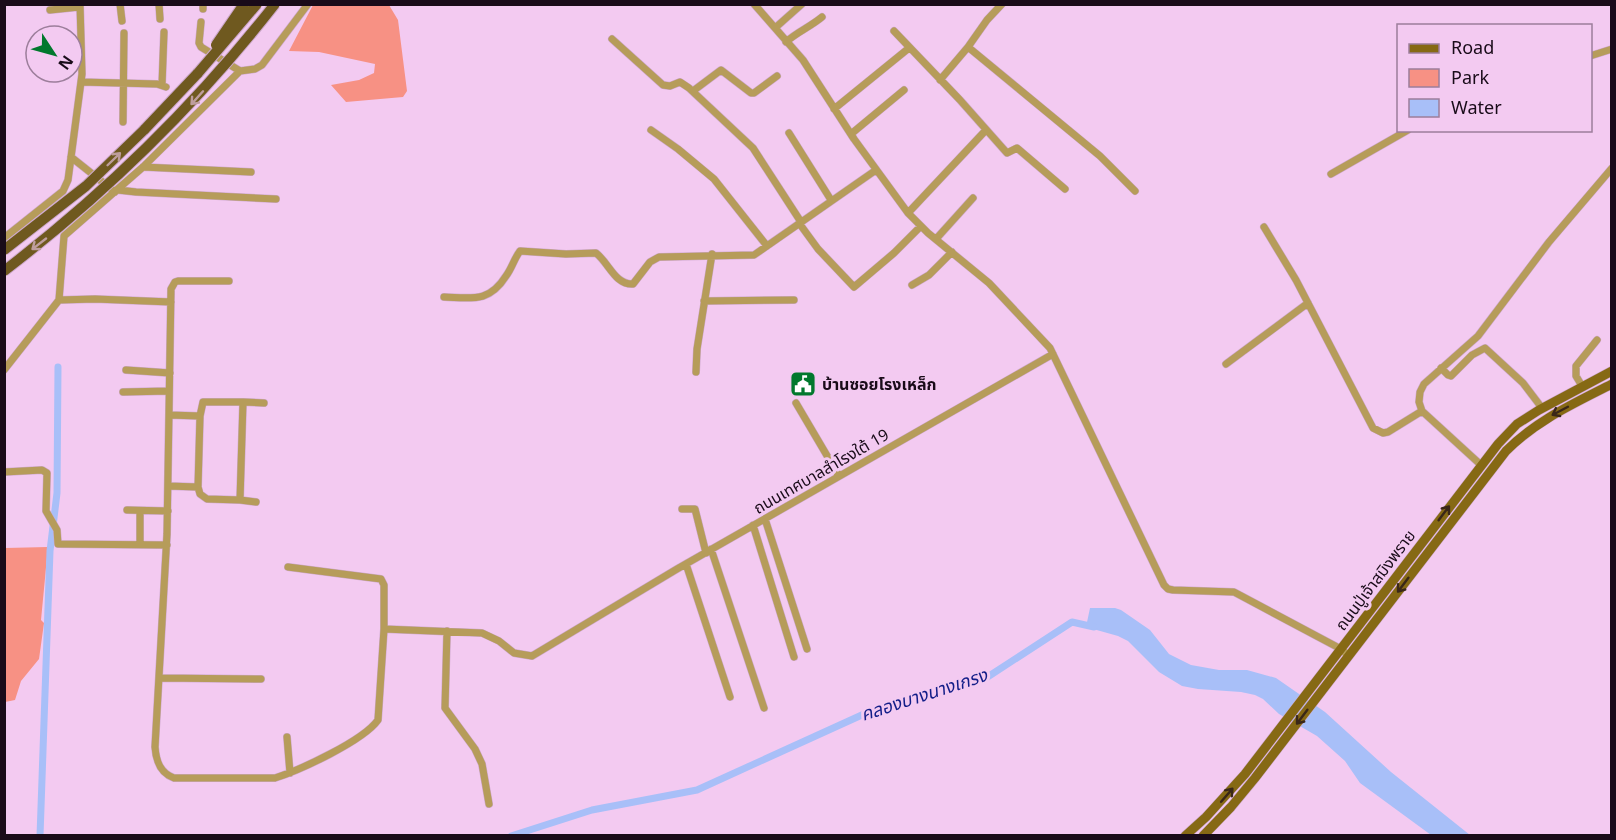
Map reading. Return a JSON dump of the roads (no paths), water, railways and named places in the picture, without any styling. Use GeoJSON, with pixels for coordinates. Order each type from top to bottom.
{"type":"FeatureCollection","features":[{"type":"Feature","properties":{"kind":"highway"},"geometry":{"type":"LineString","coordinates":[[198,73],[244,4]]}},
{"type":"Feature","properties":{"kind":"highway"},"geometry":{"type":"LineString","coordinates":[[4,250],[86,186],[198,73],[257,4]]}},
{"type":"Feature","properties":{"kind":"highway"},"geometry":{"type":"LineString","coordinates":[[222,70],[275,4]]}},
{"type":"Feature","properties":{"kind":"highway"},"geometry":{"type":"LineString","coordinates":[[4,271],[43,241],[140,156],[284,4]]}},
{"type":"Feature","properties":{"kind":"main road","name":"ถนนปู่เจ้าสมิงพราย"},"geometry":{"type":"LineString","coordinates":[[1203,836],[1231,807],[1481,465],[1517,424],[1611,370]]}},
{"type":"Feature","properties":{"kind":"main road","name":"ถนนปู่เจ้าสมิงพราย"},"geometry":{"type":"LineString","coordinates":[[1345,652],[1506,451],[1525,433],[1545,419],[1611,384]]}},
{"type":"Feature","properties":{"kind":"main road","name":"ถนนปู่เจ้าสมิงพราย"},"geometry":{"type":"LineString","coordinates":[[1185,836],[1272,748]]}},
{"type":"Feature","properties":{"kind":"street"},"geometry":{"type":"LineString","coordinates":[[120,4],[122,21]]}},
{"type":"Feature","properties":{"kind":"street"},"geometry":{"type":"LineString","coordinates":[[159,4],[160,19]]}},
{"type":"Feature","properties":{"kind":"street"},"geometry":{"type":"LineString","coordinates":[[201,22],[201,47],[240,71],[249,71],[262,65],[308,4]]}},
{"type":"Feature","properties":{"kind":"street"},"geometry":{"type":"LineString","coordinates":[[754,4],[803,60],[851,135],[908,213],[989,283],[1049,348],[1164,585],[1168,589],[1234,592],[1345,652]]}},
{"type":"Feature","properties":{"kind":"street"},"geometry":{"type":"LineString","coordinates":[[775,28],[802,4]]}},
{"type":"Feature","properties":{"kind":"street"},"geometry":{"type":"LineString","coordinates":[[940,80],[1002,4]]}},
{"type":"Feature","properties":{"kind":"street"},"geometry":{"type":"LineString","coordinates":[[50,10],[79,6],[79,24]]}},
{"type":"Feature","properties":{"kind":"street"},"geometry":{"type":"LineString","coordinates":[[786,42],[795,34],[807,30],[822,17]]}},
{"type":"Feature","properties":{"kind":"street"},"geometry":{"type":"LineString","coordinates":[[894,31],[1007,153],[1017,148],[1065,189]]}},
{"type":"Feature","properties":{"kind":"street"},"geometry":{"type":"LineString","coordinates":[[84,82],[164,86],[164,32]]}},
{"type":"Feature","properties":{"kind":"street"},"geometry":{"type":"LineString","coordinates":[[123,122],[124,33]]}},
{"type":"Feature","properties":{"kind":"street"},"geometry":{"type":"LineString","coordinates":[[612,39],[666,86],[680,82],[693,91],[753,147],[818,249],[854,287],[921,226]]}},
{"type":"Feature","properties":{"kind":"street"},"geometry":{"type":"LineString","coordinates":[[968,47],[1100,156],[1135,191]]}},
{"type":"Feature","properties":{"kind":"street"},"geometry":{"type":"LineString","coordinates":[[834,109],[909,48]]}},
{"type":"Feature","properties":{"kind":"street"},"geometry":{"type":"LineString","coordinates":[[1592,55],[1611,49]]}},
{"type":"Feature","properties":{"kind":"street"},"geometry":{"type":"LineString","coordinates":[[693,91],[721,70],[751,93],[777,76]]}},
{"type":"Feature","properties":{"kind":"street"},"geometry":{"type":"LineString","coordinates":[[4,370],[59,300],[64,236],[143,167],[240,71]]}},
{"type":"Feature","properties":{"kind":"street"},"geometry":{"type":"LineString","coordinates":[[4,238],[63,191],[68,180],[81,84]]}},
{"type":"Feature","properties":{"kind":"street"},"geometry":{"type":"LineString","coordinates":[[851,135],[904,90]]}},
{"type":"Feature","properties":{"kind":"street"},"geometry":{"type":"LineString","coordinates":[[651,130],[678,148],[714,179],[767,246]]}},
{"type":"Feature","properties":{"kind":"street"},"geometry":{"type":"LineString","coordinates":[[908,213],[986,130]]}},
{"type":"Feature","properties":{"kind":"street"},"geometry":{"type":"LineString","coordinates":[[1331,174],[1404,132]]}},
{"type":"Feature","properties":{"kind":"street"},"geometry":{"type":"LineString","coordinates":[[789,133],[831,200]]}},
{"type":"Feature","properties":{"kind":"street"},"geometry":{"type":"LineString","coordinates":[[71,157],[116,191],[276,199]]}},
{"type":"Feature","properties":{"kind":"street"},"geometry":{"type":"LineString","coordinates":[[143,167],[251,172]]}},
{"type":"Feature","properties":{"kind":"street"},"geometry":{"type":"LineString","coordinates":[[1481,465],[1422,411],[1419,402],[1420,392],[1424,384],[1478,336],[1549,242],[1611,168]]}},
{"type":"Feature","properties":{"kind":"street"},"geometry":{"type":"LineString","coordinates":[[444,297],[483,298],[491,294],[507,276],[520,251],[596,253],[618,279],[628,284],[633,284],[650,262],[659,257],[712,254],[754,255],[876,170]]}},
{"type":"Feature","properties":{"kind":"street"},"geometry":{"type":"LineString","coordinates":[[936,239],[973,198]]}},
{"type":"Feature","properties":{"kind":"street"},"geometry":{"type":"LineString","coordinates":[[1264,227],[1308,303],[1373,428],[1383,433],[1388,432],[1422,411]]}},
{"type":"Feature","properties":{"kind":"street"},"geometry":{"type":"LineString","coordinates":[[912,285],[929,275],[952,252]]}},
{"type":"Feature","properties":{"kind":"street"},"geometry":{"type":"LineString","coordinates":[[696,372],[697,349],[712,254]]}},
{"type":"Feature","properties":{"kind":"street"},"geometry":{"type":"LineString","coordinates":[[229,281],[187,280],[175,282],[171,289],[167,545],[155,753],[165,774],[183,779],[275,778],[290,773],[340,747],[366,731],[378,720],[384,629],[384,585],[381,579],[288,567]]}},
{"type":"Feature","properties":{"kind":"street"},"geometry":{"type":"LineString","coordinates":[[59,300],[171,302]]}},
{"type":"Feature","properties":{"kind":"street"},"geometry":{"type":"LineString","coordinates":[[704,301],[794,300]]}},
{"type":"Feature","properties":{"kind":"street"},"geometry":{"type":"LineString","coordinates":[[1226,364],[1308,303]]}},
{"type":"Feature","properties":{"kind":"street"},"geometry":{"type":"LineString","coordinates":[[1582,386],[1576,376],[1576,366],[1597,340]]}},
{"type":"Feature","properties":{"kind":"street","name":"ถนนเทศบาลสำโรงใต้ 19"},"geometry":{"type":"LineString","coordinates":[[384,629],[482,633],[499,641],[514,654],[532,656],[839,476],[1049,348]]}},
{"type":"Feature","properties":{"kind":"street"},"geometry":{"type":"LineString","coordinates":[[1441,368],[1451,376],[1472,355],[1485,348],[1523,383],[1542,408]]}},
{"type":"Feature","properties":{"kind":"street"},"geometry":{"type":"LineString","coordinates":[[126,370],[170,373]]}},
{"type":"Feature","properties":{"kind":"street"},"geometry":{"type":"LineString","coordinates":[[123,392],[170,391]]}},
{"type":"Feature","properties":{"kind":"street"},"geometry":{"type":"LineString","coordinates":[[256,502],[207,499],[200,494],[198,487],[200,416],[203,402],[264,403]]}},
{"type":"Feature","properties":{"kind":"street"},"geometry":{"type":"LineString","coordinates":[[240,500],[243,402]]}},
{"type":"Feature","properties":{"kind":"street"},"geometry":{"type":"LineString","coordinates":[[796,403],[839,476]]}},
{"type":"Feature","properties":{"kind":"street"},"geometry":{"type":"LineString","coordinates":[[169,415],[200,416]]}},
{"type":"Feature","properties":{"kind":"street"},"geometry":{"type":"LineString","coordinates":[[4,472],[42,470],[47,473],[46,511],[57,530],[58,544],[167,545]]}},
{"type":"Feature","properties":{"kind":"street"},"geometry":{"type":"LineString","coordinates":[[168,486],[198,487]]}},
{"type":"Feature","properties":{"kind":"street"},"geometry":{"type":"LineString","coordinates":[[682,509],[695,509],[764,708]]}},
{"type":"Feature","properties":{"kind":"street"},"geometry":{"type":"LineString","coordinates":[[127,510],[168,511]]}},
{"type":"Feature","properties":{"kind":"street"},"geometry":{"type":"LineString","coordinates":[[140,512],[140,544]]}},
{"type":"Feature","properties":{"kind":"street"},"geometry":{"type":"LineString","coordinates":[[765,519],[807,649]]}},
{"type":"Feature","properties":{"kind":"street"},"geometry":{"type":"LineString","coordinates":[[753,525],[794,657]]}},
{"type":"Feature","properties":{"kind":"street"},"geometry":{"type":"LineString","coordinates":[[686,564],[730,697]]}},
{"type":"Feature","properties":{"kind":"street"},"geometry":{"type":"LineString","coordinates":[[447,631],[445,708],[475,749],[482,764],[489,804]]}},
{"type":"Feature","properties":{"kind":"street"},"geometry":{"type":"LineString","coordinates":[[159,678],[261,679]]}},
{"type":"Feature","properties":{"kind":"street"},"geometry":{"type":"LineString","coordinates":[[287,737],[290,773]]}},
{"type":"Feature","properties":{"kind":"water"},"geometry":{"type":"Polygon","coordinates":[[[1090,608],[1121,610],[1150,630],[1169,654],[1191,665],[1219,670],[1247,670],[1276,678],[1325,712],[1391,772],[1470,835],[1431,835],[1360,783],[1345,761],[1317,736],[1279,714],[1263,699],[1241,692],[1182,686],[1159,672],[1128,641],[1086,627],[1090,608]]]}},
{"type":"Feature","properties":{"kind":"waterway"},"geometry":{"type":"LineString","coordinates":[[40,836],[50,551],[57,493],[58,367]]}},
{"type":"Feature","properties":{"kind":"waterway","name":"คลองบางนางเกรง"},"geometry":{"type":"LineString","coordinates":[[511,836],[592,810],[697,790],[875,709],[986,678],[1072,622],[1094,627]]}},
{"type":"Feature","properties":{"kind":"place","name":"บ้านซอยโรงเหล็ก"},"geometry":{"type":"Point","coordinates":[803,384]}}]}
